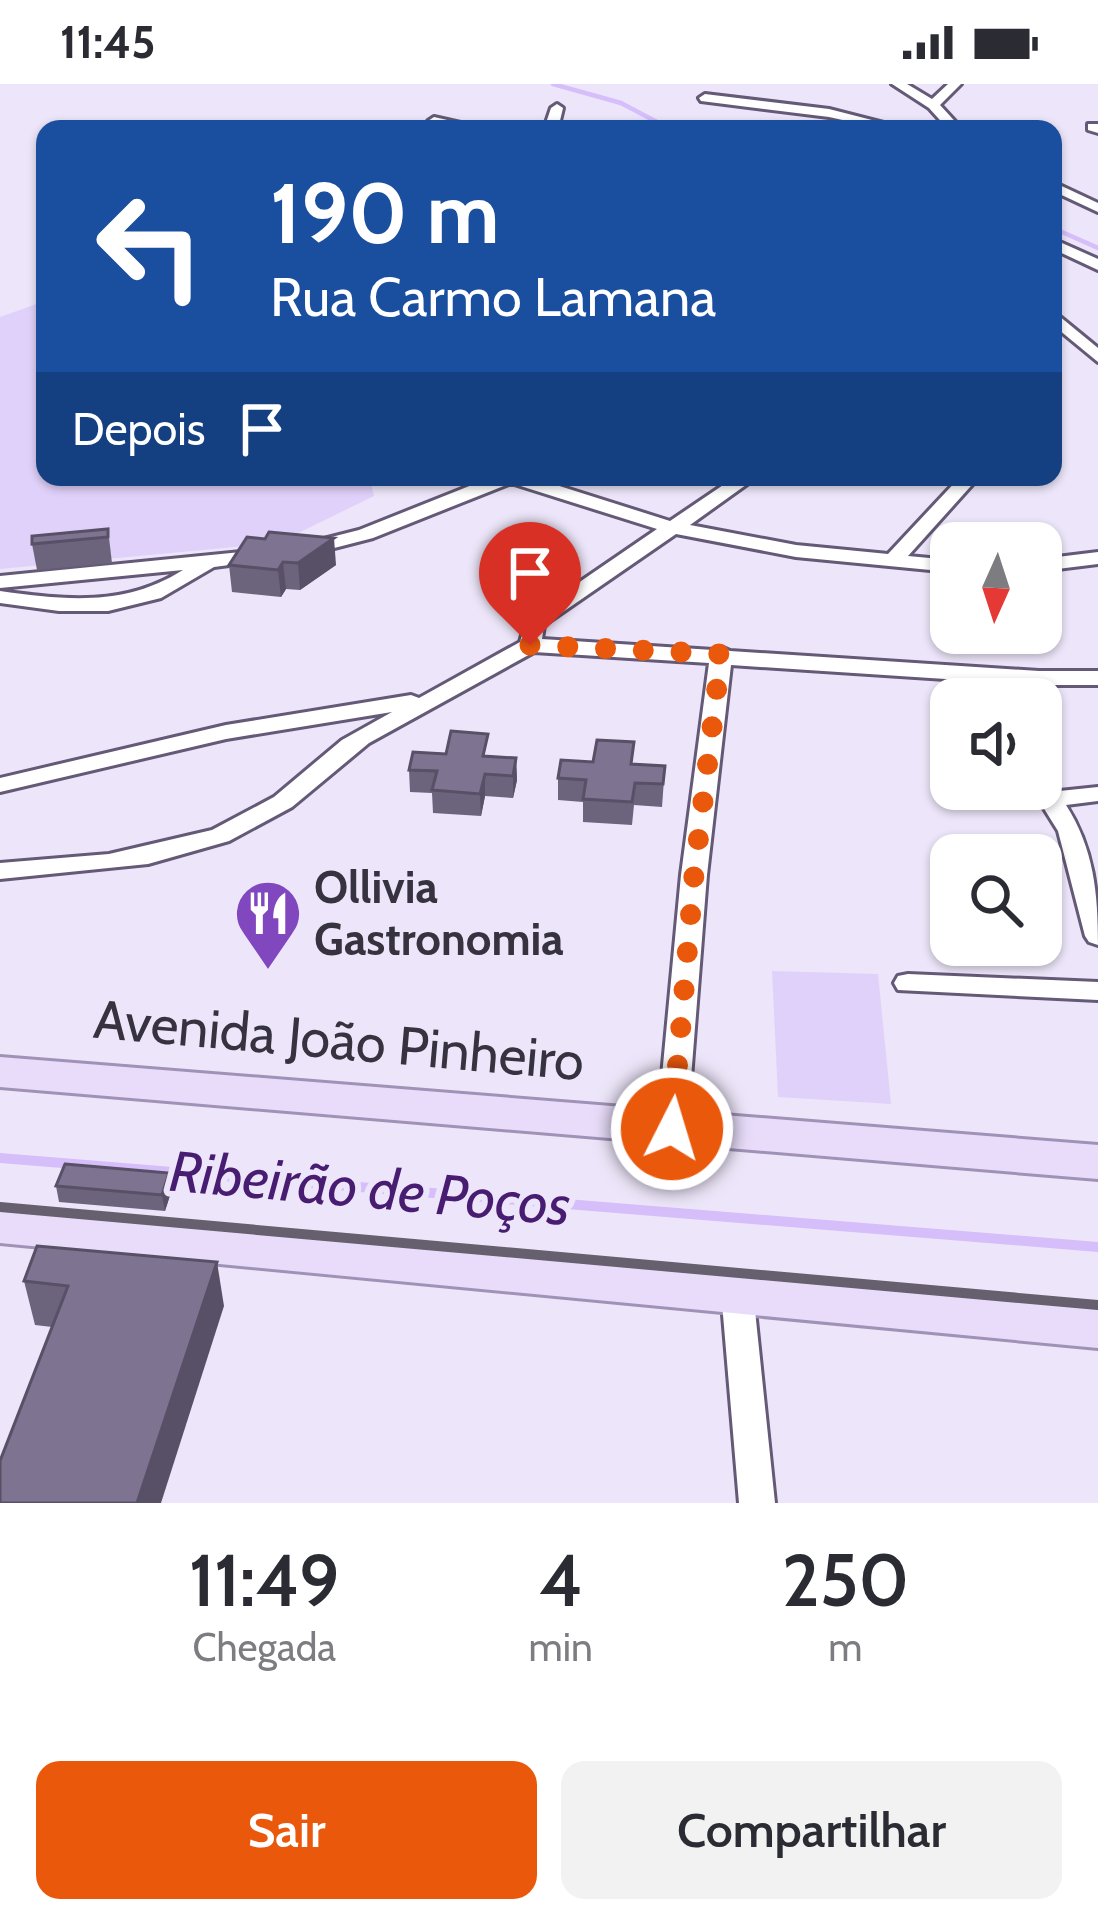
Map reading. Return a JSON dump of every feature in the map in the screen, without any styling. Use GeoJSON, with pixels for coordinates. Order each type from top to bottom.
{"type":"FeatureCollection","features":[{"type":"Feature","properties":{"kind":"main road","name":"Avenida João Pinheiro"},"geometry":{"type":"LineString","coordinates":[[0,1072],[1098,1162]]}},
{"type":"Feature","properties":{"kind":"main road"},"geometry":{"type":"LineString","coordinates":[[0,1225],[1098,1328]]}},
{"type":"Feature","properties":{"kind":"street"},"geometry":{"type":"LineString","coordinates":[[898,84],[933,105],[947,120]]}},
{"type":"Feature","properties":{"kind":"street"},"geometry":{"type":"LineString","coordinates":[[933,105],[956,84]]}},
{"type":"Feature","properties":{"kind":"street"},"geometry":{"type":"LineString","coordinates":[[705,98],[860,120]]}},
{"type":"Feature","properties":{"kind":"street"},"geometry":{"type":"LineString","coordinates":[[553,120],[557,107]]}},
{"type":"Feature","properties":{"kind":"street"},"geometry":{"type":"LineString","coordinates":[[1062,190],[1098,208]]}},
{"type":"Feature","properties":{"kind":"street"},"geometry":{"type":"LineString","coordinates":[[1062,247],[1098,265]]}},
{"type":"Feature","properties":{"kind":"street"},"geometry":{"type":"LineString","coordinates":[[1062,324],[1098,357]]}},
{"type":"Feature","properties":{"kind":"street"},"geometry":{"type":"LineString","coordinates":[[0,582],[298,551],[366,534],[476,486]]}},
{"type":"Feature","properties":{"kind":"street"},"geometry":{"type":"LineString","coordinates":[[540,486],[673,528],[796,551],[930,564]]}},
{"type":"Feature","properties":{"kind":"street"},"geometry":{"type":"LineString","coordinates":[[530,645],[534,622],[735,486]]}},
{"type":"Feature","properties":{"kind":"street"},"geometry":{"type":"LineString","coordinates":[[892,561],[962,486]]}},
{"type":"Feature","properties":{"kind":"street"},"geometry":{"type":"LineString","coordinates":[[1062,562],[1098,558]]}},
{"type":"Feature","properties":{"kind":"street"},"geometry":{"type":"LineString","coordinates":[[0,596],[69,604],[143,601],[166,592],[208,563]]}},
{"type":"Feature","properties":{"kind":"street"},"geometry":{"type":"LineString","coordinates":[[0,871],[158,855],[236,827],[282,803],[330,756],[425,700],[484,677],[530,645],[1098,678]]}},
{"type":"Feature","properties":{"kind":"street"},"geometry":{"type":"LineString","coordinates":[[672,1129],[694,875],[721,654]]}},
{"type":"Feature","properties":{"kind":"street"},"geometry":{"type":"LineString","coordinates":[[0,785],[226,732],[425,700]]}},
{"type":"Feature","properties":{"kind":"street"},"geometry":{"type":"LineString","coordinates":[[1098,794],[1050,800],[1070,831],[1098,936]]}},
{"type":"Feature","properties":{"kind":"street"},"geometry":{"type":"LineString","coordinates":[[908,982],[1098,992]]}},
{"type":"Feature","properties":{"kind":"street"},"geometry":{"type":"LineString","coordinates":[[737,1292],[757,1503]]}},
{"type":"Feature","properties":{"kind":"shaded area"},"geometry":{"type":"Polygon","coordinates":[[[36,304],[36,486],[371,486],[374,496],[278,543],[0,569],[0,317],[36,304]]]}},
{"type":"Feature","properties":{"kind":"shaded area"},"geometry":{"type":"Polygon","coordinates":[[[772,971],[878,974],[891,1104],[778,1097],[772,971]]]}},
{"type":"Feature","properties":{"kind":"building"},"geometry":{"type":"Polygon","coordinates":[[[108,529],[108,537],[32,544],[32,536],[108,529]]]}},
{"type":"Feature","properties":{"kind":"building"},"geometry":{"type":"Polygon","coordinates":[[[269,532],[334,538],[298,563],[283,562],[278,570],[229,565],[247,537],[265,539],[269,532]]]}},
{"type":"Feature","properties":{"kind":"building"},"geometry":{"type":"Polygon","coordinates":[[[451,731],[488,734],[483,756],[516,758],[513,776],[485,774],[480,794],[432,790],[437,771],[409,770],[413,752],[446,754],[451,731]]]}},
{"type":"Feature","properties":{"kind":"building"},"geometry":{"type":"Polygon","coordinates":[[[597,740],[634,742],[631,764],[665,766],[663,784],[635,783],[632,802],[583,799],[586,780],[558,778],[561,760],[593,762],[597,740]]]}},
{"type":"Feature","properties":{"kind":"building"},"geometry":{"type":"Polygon","coordinates":[[[65,1164],[169,1173],[162,1195],[56,1186],[65,1164]]]}},
{"type":"Feature","properties":{"kind":"building"},"geometry":{"type":"Polygon","coordinates":[[[37,1246],[217,1262],[137,1503],[0,1503],[0,1461],[68,1286],[24,1281],[37,1246]]]}},
{"type":"Feature","properties":{"kind":"waterway"},"geometry":{"type":"LineString","coordinates":[[553,84],[621,103],[653,120]]}},
{"type":"Feature","properties":{"kind":"waterway"},"geometry":{"type":"LineString","coordinates":[[1062,232],[1098,248]]}},
{"type":"Feature","properties":{"kind":"waterway","name":"Ribeirão de Poços"},"geometry":{"type":"LineString","coordinates":[[0,1158],[1098,1247]]}},
{"type":"Feature","properties":{"kind":"railway"},"geometry":{"type":"LineString","coordinates":[[0,1207],[1098,1305]]}},
{"type":"Feature","properties":{"kind":"place","name":"Ollivia Gastronomia"},"geometry":{"type":"Point","coordinates":[268,972]}},
{"type":"Feature","properties":{"kind":"route"},"geometry":{"type":"LineString","coordinates":[[530,645],[721,654],[694,875],[672,1129]]}}]}
